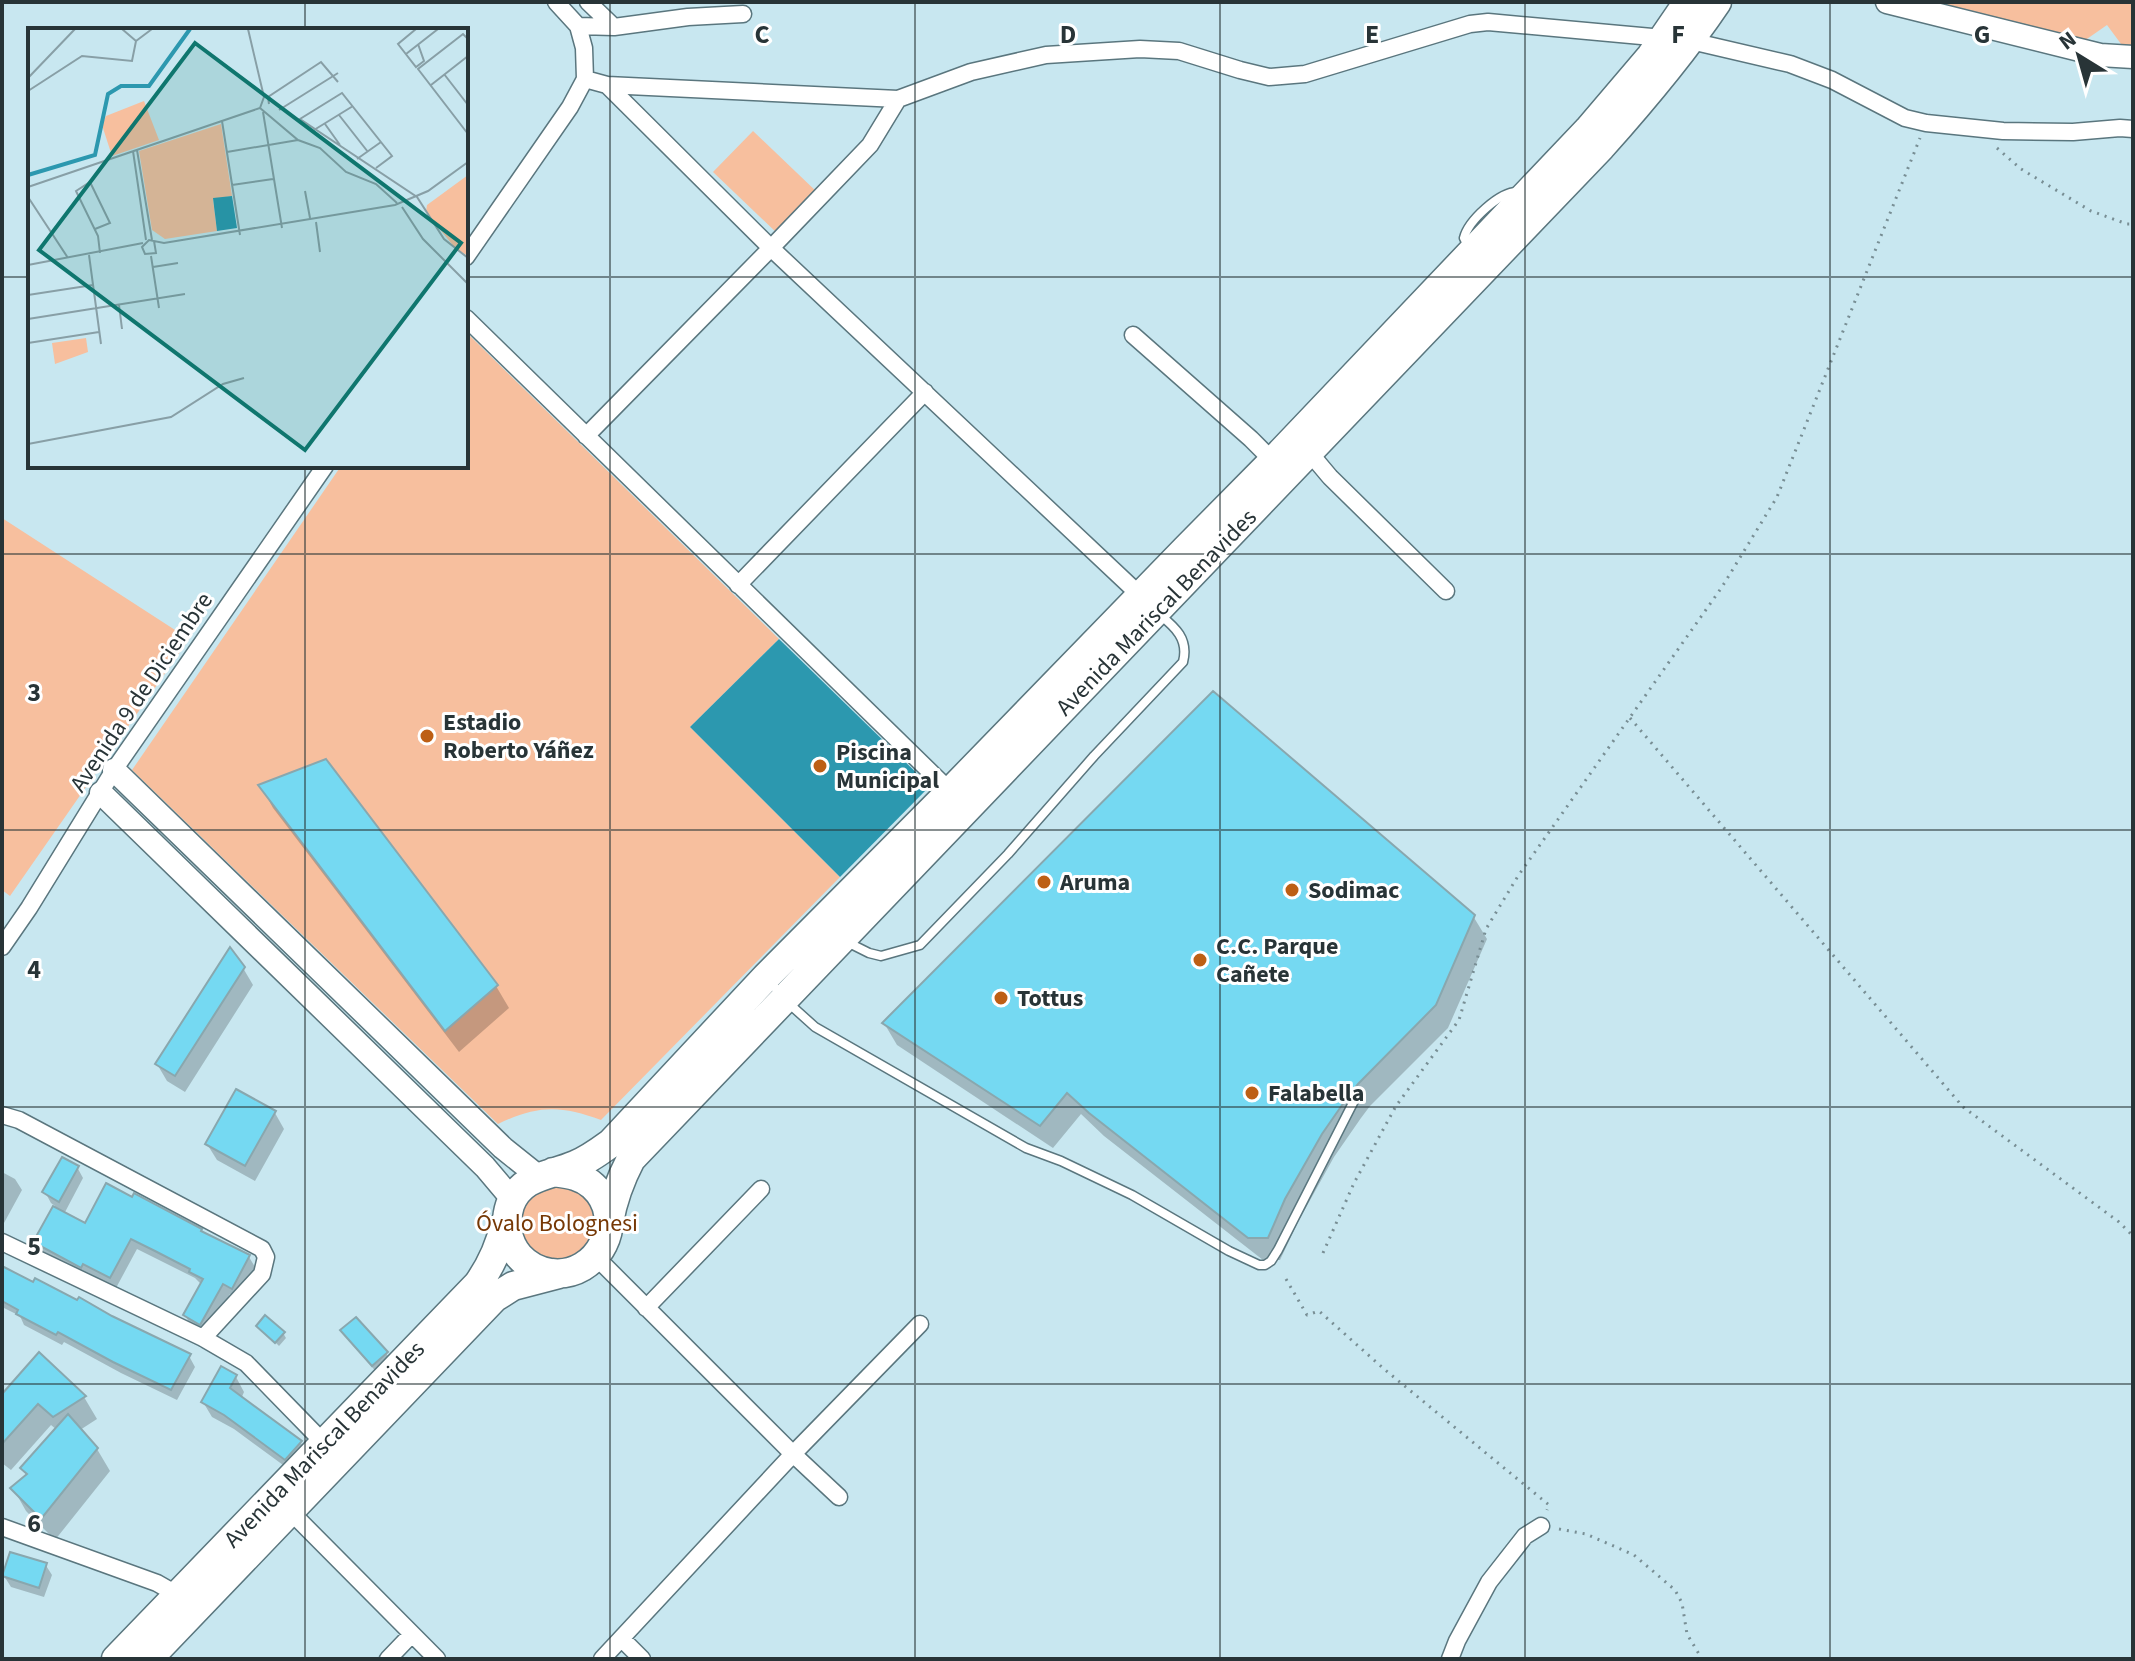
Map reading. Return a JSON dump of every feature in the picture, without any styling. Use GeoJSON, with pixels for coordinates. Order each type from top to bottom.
{"type":"FeatureCollection","features":[{"type":"Feature","properties":{"kind":"highway","name":"Avenida Mariscal Benavides"},"geometry":{"type":"LineString","coordinates":[[1148,604],[1273,461],[1471,252],[1536,199],[1643,100],[1700,6]]}},
{"type":"Feature","properties":{"kind":"highway","name":"Avenida Mariscal Benavides"},"geometry":{"type":"LineString","coordinates":[[545,1174],[584,1161],[611,1143],[766,977],[959,800],[1148,604],[1309,452],[1536,199]]}},
{"type":"Feature","properties":{"kind":"highway","name":"Avenida Mariscal Benavides"},"geometry":{"type":"LineString","coordinates":[[609,1225],[620,1180],[631,1159],[843,940],[959,800]]}},
{"type":"Feature","properties":{"kind":"highway"},"geometry":{"type":"LineString","coordinates":[[545,1174],[574,1175],[593,1186],[605,1204],[609,1225],[605,1242],[596,1257],[579,1269],[560,1274],[542,1272],[526,1263],[514,1249],[507,1232],[510,1207],[523,1185],[545,1174]]}},
{"type":"Feature","properties":{"kind":"highway","name":"Avenida Mariscal Benavides"},"geometry":{"type":"LineString","coordinates":[[148,1659],[282,1503],[324,1443],[478,1284],[492,1264],[501,1243],[510,1207]]}},
{"type":"Feature","properties":{"kind":"highway","name":"Avenida Mariscal Benavides"},"geometry":{"type":"LineString","coordinates":[[116,1659],[178,1595],[282,1503],[494,1298],[513,1286],[560,1274]]}},
{"type":"Feature","properties":{"kind":"street"},"geometry":{"type":"LineString","coordinates":[[468,254],[570,107],[585,79],[584,48],[578,26],[556,2]]}},
{"type":"Feature","properties":{"kind":"street"},"geometry":{"type":"LineString","coordinates":[[588,2],[614,27]]}},
{"type":"Feature","properties":{"kind":"street"},"geometry":{"type":"LineString","coordinates":[[1887,2],[2100,55],[2133,57]]}},
{"type":"Feature","properties":{"kind":"street"},"geometry":{"type":"LineString","coordinates":[[578,26],[614,27],[691,9],[743,14]]}},
{"type":"Feature","properties":{"kind":"street"},"geometry":{"type":"LineString","coordinates":[[585,79],[607,85],[898,99],[971,72],[1046,55],[1140,49],[1179,51],[1269,77],[1305,74],[1470,24],[1488,22],[1677,40],[1790,64],[1832,80],[1905,118],[1926,123],[2003,131],[2133,129]]}},
{"type":"Feature","properties":{"kind":"street"},"geometry":{"type":"LineString","coordinates":[[607,85],[771,248],[1148,604]]}},
{"type":"Feature","properties":{"kind":"street"},"geometry":{"type":"LineString","coordinates":[[586,436],[870,145],[898,99]]}},
{"type":"Feature","properties":{"kind":"street"},"geometry":{"type":"LineString","coordinates":[[468,320],[959,800]]}},
{"type":"Feature","properties":{"kind":"street"},"geometry":{"type":"LineString","coordinates":[[1133,335],[1273,461]]}},
{"type":"Feature","properties":{"kind":"street"},"geometry":{"type":"LineString","coordinates":[[738,585],[925,392]]}},
{"type":"Feature","properties":{"kind":"street"},"geometry":{"type":"LineString","coordinates":[[1309,452],[1330,477],[1446,591]]}},
{"type":"Feature","properties":{"kind":"street","name":"Avenida 9 de Diciembre"},"geometry":{"type":"LineString","coordinates":[[2,947],[114,770],[324,468]]}},
{"type":"Feature","properties":{"kind":"street"},"geometry":{"type":"LineString","coordinates":[[114,770],[491,1137],[545,1174]]}},
{"type":"Feature","properties":{"kind":"street"},"geometry":{"type":"LineString","coordinates":[[101,793],[485,1167],[510,1207]]}},
{"type":"Feature","properties":{"kind":"street"},"geometry":{"type":"LineString","coordinates":[[2,1115],[19,1120],[262,1249],[266,1257],[262,1274],[203,1338]]}},
{"type":"Feature","properties":{"kind":"street"},"geometry":{"type":"LineString","coordinates":[[646,1308],[761,1189]]}},
{"type":"Feature","properties":{"kind":"street"},"geometry":{"type":"LineString","coordinates":[[2,1242],[203,1338],[246,1363],[324,1443]]}},
{"type":"Feature","properties":{"kind":"street"},"geometry":{"type":"LineString","coordinates":[[596,1257],[839,1497]]}},
{"type":"Feature","properties":{"kind":"street"},"geometry":{"type":"LineString","coordinates":[[602,1659],[793,1454],[920,1324]]}},
{"type":"Feature","properties":{"kind":"street"},"geometry":{"type":"LineString","coordinates":[[282,1503],[437,1659]]}},
{"type":"Feature","properties":{"kind":"street"},"geometry":{"type":"LineString","coordinates":[[1450,1659],[1489,1582],[1525,1536],[1541,1526]]}},
{"type":"Feature","properties":{"kind":"street"},"geometry":{"type":"LineString","coordinates":[[2,1527],[157,1583],[178,1595]]}},
{"type":"Feature","properties":{"kind":"street"},"geometry":{"type":"LineString","coordinates":[[388,1659],[412,1634]]}},
{"type":"Feature","properties":{"kind":"street"},"geometry":{"type":"LineString","coordinates":[[622,1639],[642,1659]]}},
{"type":"Feature","properties":{"kind":"lane"},"geometry":{"type":"LineString","coordinates":[[843,940],[881,956],[920,945],[1008,854],[1094,756],[1183,662],[1186,652],[1177,629],[1148,604]]}},
{"type":"Feature","properties":{"kind":"lane"},"geometry":{"type":"LineString","coordinates":[[766,977],[785,1000],[815,1027],[1026,1148],[1132,1195],[1259,1265],[1271,1261],[1278,1250],[1355,1099]]}},
{"type":"Feature","properties":{"kind":"path"},"geometry":{"type":"LineString","coordinates":[[1323,1253],[1354,1183],[1396,1106],[1459,1020],[1486,929],[1518,876],[1722,587],[1777,497],[1926,123]]}},
{"type":"Feature","properties":{"kind":"path"},"geometry":{"type":"LineString","coordinates":[[1973,128],[2021,169],[2091,211],[2133,224]]}},
{"type":"Feature","properties":{"kind":"path"},"geometry":{"type":"LineString","coordinates":[[1630,718],[1963,1107],[2119,1222],[2133,1236]]}},
{"type":"Feature","properties":{"kind":"path"},"geometry":{"type":"LineString","coordinates":[[1286,1279],[1307,1315],[1319,1311],[1384,1369],[1549,1505],[1541,1526],[1586,1534],[1634,1555],[1675,1590],[1682,1603],[1687,1634],[1702,1659]]}},
{"type":"Feature","properties":{"kind":"green space"},"geometry":{"type":"Polygon","coordinates":[[[1937,2],[2133,2],[2133,48],[2124,48],[2107,25],[2084,41],[1937,2]]]}},
{"type":"Feature","properties":{"kind":"green space"},"geometry":{"type":"Polygon","coordinates":[[[753,131],[819,194],[779,235],[713,172],[753,131]]]}},
{"type":"Feature","properties":{"kind":"green space","name":"Estadio Roberto Yáñez"},"geometry":{"type":"Polygon","coordinates":[[[468,334],[779,639],[690,727],[840,877],[601,1120],[549,1109],[525,1113],[498,1124],[132,770],[340,468],[468,468],[468,334]]]}},
{"type":"Feature","properties":{"kind":"green space"},"geometry":{"type":"Polygon","coordinates":[[[2,518],[189,639],[10,896],[2,890],[2,518]]]}},
{"type":"Feature","properties":{"kind":"green space","name":"Óvalo Bolognesi"},"geometry":{"type":"Polygon","coordinates":[[[550,1184],[574,1187],[592,1204],[596,1228],[585,1250],[561,1261],[536,1255],[520,1234],[526,1203],[550,1184]]]}},
{"type":"Feature","properties":{"kind":"water","name":"Piscina Municipal"},"geometry":{"type":"Polygon","coordinates":[[[779,639],[930,786],[840,877],[690,727],[779,639]]]}},
{"type":"Feature","properties":{"kind":"building","name":"C.C. Parque Cañete"},"geometry":{"type":"Polygon","coordinates":[[[1213,691],[1475,915],[1436,1005],[1349,1095],[1322,1134],[1285,1199],[1268,1238],[1248,1238],[1067,1093],[1040,1126],[882,1023],[1213,691]]]}},
{"type":"Feature","properties":{"kind":"building"},"geometry":{"type":"Polygon","coordinates":[[[326,759],[498,985],[445,1031],[258,785],[326,759]]]}},
{"type":"Feature","properties":{"kind":"building"},"geometry":{"type":"Polygon","coordinates":[[[230,947],[245,967],[175,1076],[155,1064],[230,947]]]}},
{"type":"Feature","properties":{"kind":"building"},"geometry":{"type":"Polygon","coordinates":[[[236,1089],[276,1111],[245,1166],[205,1144],[236,1089]]]}},
{"type":"Feature","properties":{"kind":"building"},"geometry":{"type":"Polygon","coordinates":[[[62,1157],[79,1166],[59,1202],[42,1192],[62,1157]]]}},
{"type":"Feature","properties":{"kind":"building"},"geometry":{"type":"Polygon","coordinates":[[[106,1183],[132,1197],[134,1193],[250,1255],[232,1289],[223,1284],[200,1325],[183,1315],[203,1279],[189,1272],[190,1269],[131,1239],[110,1278],[83,1264],[81,1268],[33,1242],[53,1206],[85,1223],[106,1183]]]}},
{"type":"Feature","properties":{"kind":"building"},"geometry":{"type":"Polygon","coordinates":[[[2,1266],[33,1282],[35,1278],[77,1300],[79,1297],[191,1354],[171,1390],[16,1314],[18,1310],[2,1301],[2,1266]]]}},
{"type":"Feature","properties":{"kind":"building"},"geometry":{"type":"Polygon","coordinates":[[[265,1315],[285,1332],[275,1343],[256,1326],[265,1315]]]}},
{"type":"Feature","properties":{"kind":"building"},"geometry":{"type":"Polygon","coordinates":[[[356,1317],[388,1352],[372,1366],[340,1330],[356,1317]]]}},
{"type":"Feature","properties":{"kind":"building"},"geometry":{"type":"Polygon","coordinates":[[[39,1352],[86,1396],[53,1417],[38,1404],[2,1444],[2,1394],[39,1352]]]}},
{"type":"Feature","properties":{"kind":"building"},"geometry":{"type":"Polygon","coordinates":[[[221,1366],[237,1375],[230,1388],[302,1441],[285,1460],[201,1402],[221,1366]]]}},
{"type":"Feature","properties":{"kind":"building"},"geometry":{"type":"Polygon","coordinates":[[[68,1414],[98,1448],[41,1519],[10,1488],[27,1474],[20,1468],[68,1414]]]}},
{"type":"Feature","properties":{"kind":"building"},"geometry":{"type":"Polygon","coordinates":[[[10,1552],[47,1563],[39,1588],[2,1576],[10,1552]]]}},
{"type":"Feature","properties":{"kind":"place","name":"Estadio Roberto Yáñez"},"geometry":{"type":"Point","coordinates":[427,736]}},
{"type":"Feature","properties":{"kind":"place","name":"Piscina Municipal"},"geometry":{"type":"Point","coordinates":[820,766]}},
{"type":"Feature","properties":{"kind":"place","name":"Aruma"},"geometry":{"type":"Point","coordinates":[1044,882]}},
{"type":"Feature","properties":{"kind":"place","name":"Sodimac"},"geometry":{"type":"Point","coordinates":[1292,890]}},
{"type":"Feature","properties":{"kind":"place","name":"C.C. Parque Cañete"},"geometry":{"type":"Point","coordinates":[1200,960]}},
{"type":"Feature","properties":{"kind":"place","name":"Tottus"},"geometry":{"type":"Point","coordinates":[1001,998]}},
{"type":"Feature","properties":{"kind":"place","name":"Falabella"},"geometry":{"type":"Point","coordinates":[1252,1093]}}]}
